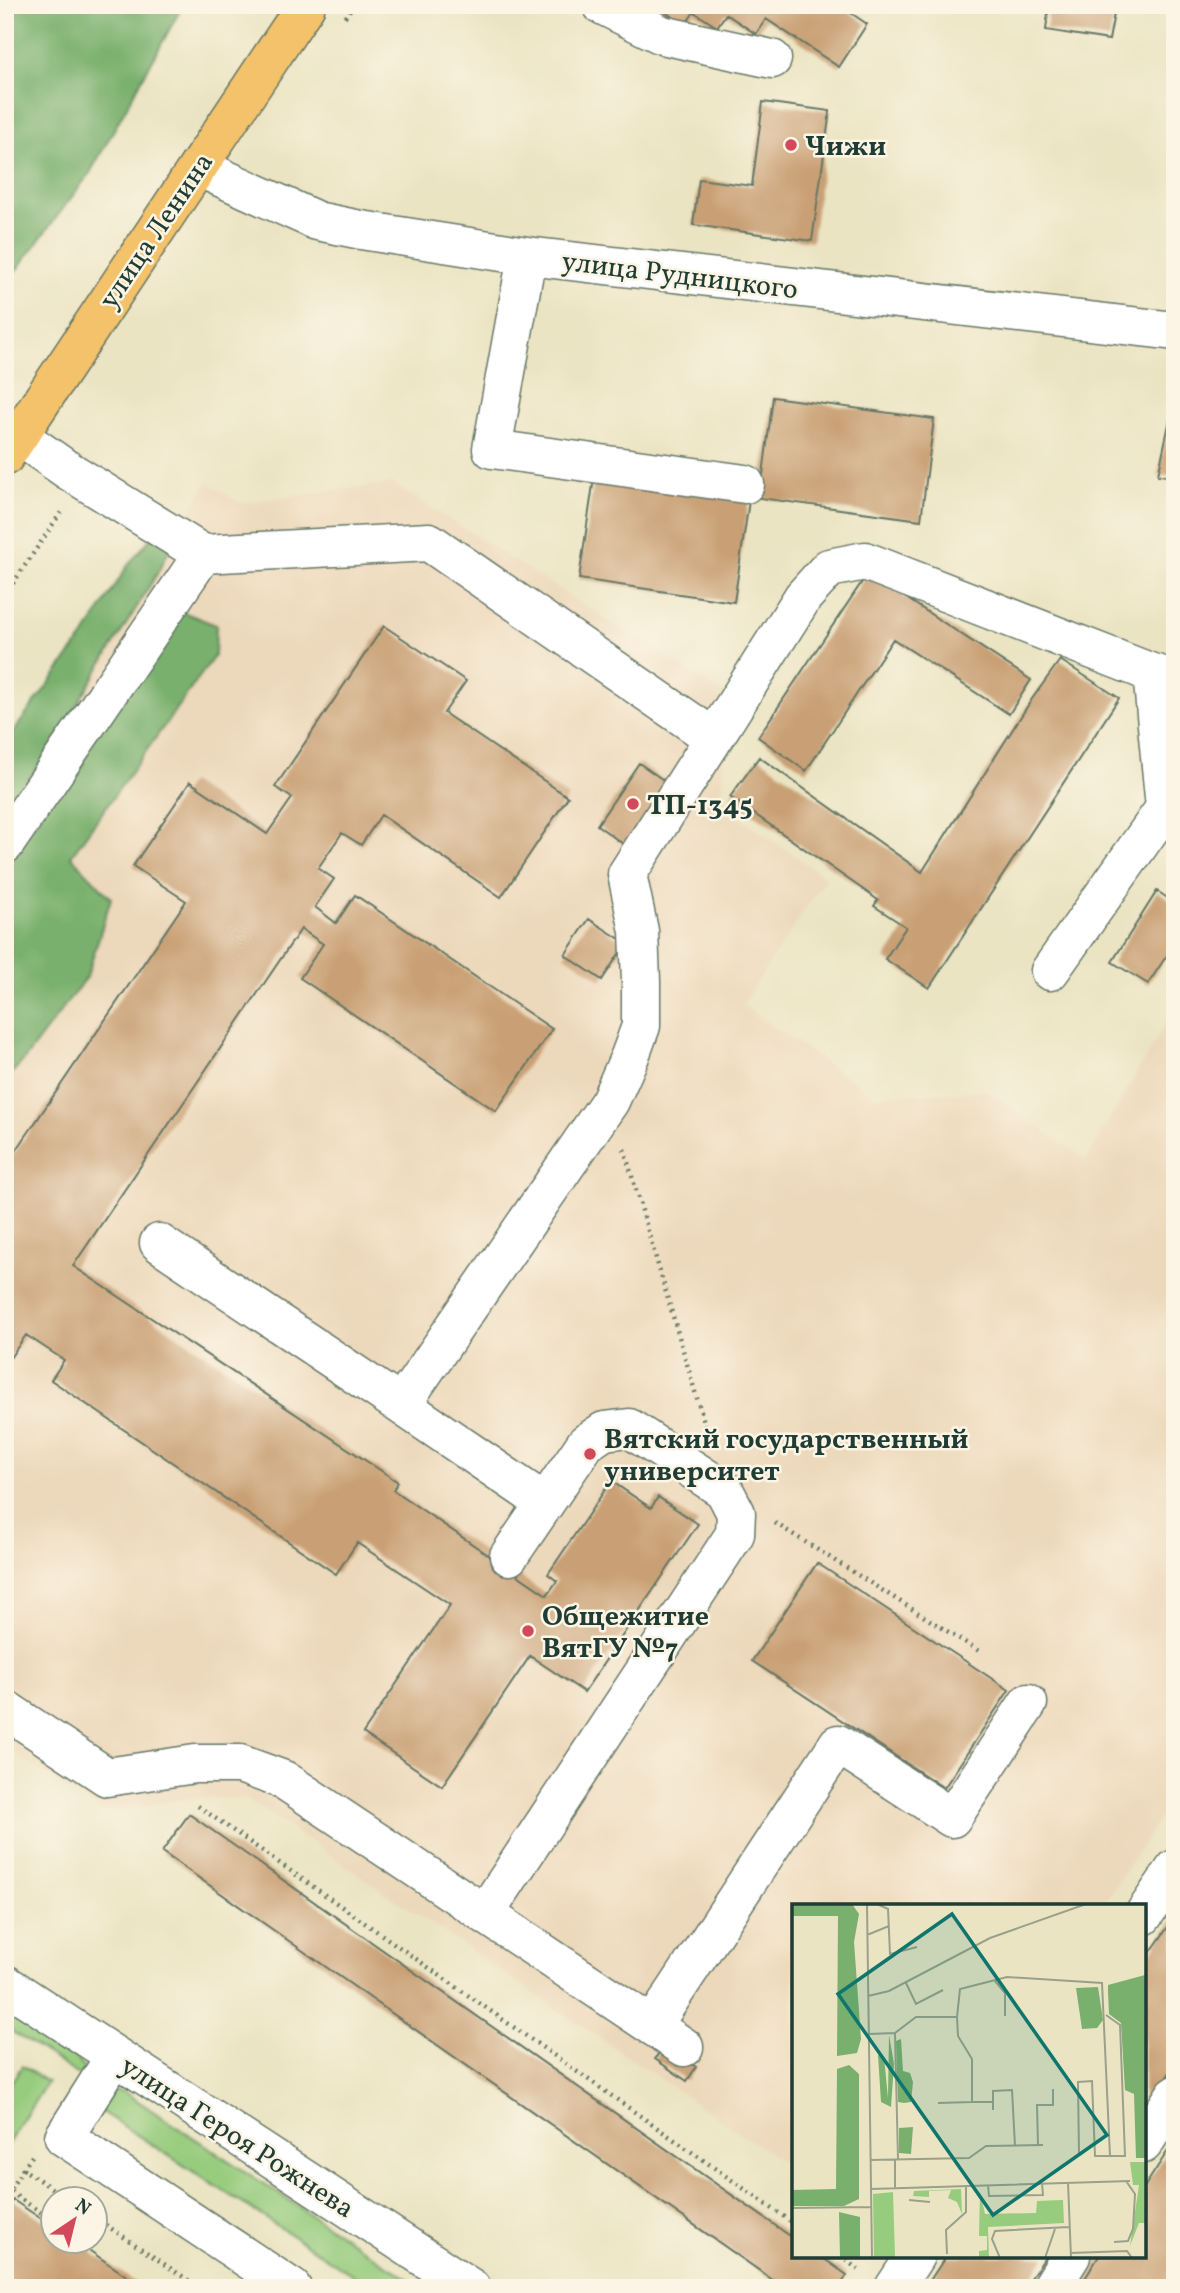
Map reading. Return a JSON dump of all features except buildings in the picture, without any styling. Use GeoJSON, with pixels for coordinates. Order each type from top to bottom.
{"type":"FeatureCollection","features":[{"type":"Feature","properties":{"kind":"main road","name":"улица Ленина"},"geometry":{"type":"LineString","coordinates":[[12,446],[306,5]]}},
{"type":"Feature","properties":{"kind":"street"},"geometry":{"type":"LineString","coordinates":[[602,5],[662,35],[772,59]]}},
{"type":"Feature","properties":{"kind":"street","name":"улица Рудницкого"},"geometry":{"type":"LineString","coordinates":[[198,167],[317,221],[527,256],[1175,331]]}},
{"type":"Feature","properties":{"kind":"street"},"geometry":{"type":"LineString","coordinates":[[527,256],[492,449],[744,484]]}},
{"type":"Feature","properties":{"kind":"street"},"geometry":{"type":"LineString","coordinates":[[12,446],[66,469],[203,554],[429,542],[714,738]]}},
{"type":"Feature","properties":{"kind":"street"},"geometry":{"type":"LineString","coordinates":[[5,844],[203,554]]}},
{"type":"Feature","properties":{"kind":"street"},"geometry":{"type":"LineString","coordinates":[[401,1405],[610,1101],[641,1027],[639,932],[627,874],[803,597],[829,568],[865,561],[1163,676],[1165,808],[1050,971]]}},
{"type":"Feature","properties":{"kind":"street"},"geometry":{"type":"LineString","coordinates":[[159,1243],[545,1503]]}},
{"type":"Feature","properties":{"kind":"street"},"geometry":{"type":"LineString","coordinates":[[486,1912],[735,1534],[736,1514],[724,1490],[629,1428],[604,1431],[586,1443],[509,1556]]}},
{"type":"Feature","properties":{"kind":"street"},"geometry":{"type":"LineString","coordinates":[[653,2025],[838,1744],[952,1818],[1028,1703]]}},
{"type":"Feature","properties":{"kind":"street"},"geometry":{"type":"LineString","coordinates":[[5,1709],[107,1777],[195,1764],[240,1764],[284,1780],[684,2046]]}},
{"type":"Feature","properties":{"kind":"street"},"geometry":{"type":"LineString","coordinates":[[1145,1913],[1175,1869]]}},
{"type":"Feature","properties":{"kind":"street","name":"улица Героя Рожнева"},"geometry":{"type":"LineString","coordinates":[[5,1984],[471,2288]]}},
{"type":"Feature","properties":{"kind":"street"},"geometry":{"type":"LineString","coordinates":[[116,2056],[64,2137],[292,2288]]}},
{"type":"Feature","properties":{"kind":"street"},"geometry":{"type":"LineString","coordinates":[[1145,2141],[1175,2095]]}},
{"type":"Feature","properties":{"kind":"street"},"geometry":{"type":"LineString","coordinates":[[894,2288],[914,2258]]}},
{"type":"Feature","properties":{"kind":"street"},"geometry":{"type":"LineString","coordinates":[[1051,2288],[1070,2258]]}},
{"type":"Feature","properties":{"kind":"path"},"geometry":{"type":"LineString","coordinates":[[338,27],[353,5]]}},
{"type":"Feature","properties":{"kind":"path"},"geometry":{"type":"LineString","coordinates":[[5,594],[62,512],[66,469]]}},
{"type":"Feature","properties":{"kind":"path"},"geometry":{"type":"LineString","coordinates":[[610,1101],[724,1490],[982,1653]]}},
{"type":"Feature","properties":{"kind":"path"},"geometry":{"type":"LineString","coordinates":[[189,1799],[792,2222]]}},
{"type":"Feature","properties":{"kind":"path"},"geometry":{"type":"LineString","coordinates":[[23,2169],[9,2191],[38,2211]]}},
{"type":"Feature","properties":{"kind":"path"},"geometry":{"type":"LineString","coordinates":[[108,2226],[200,2288]]}},
{"type":"Feature","properties":{"kind":"shaded area","name":"Вятский государственный университет"},"geometry":{"type":"Polygon","coordinates":[[[208,482],[240,503],[392,483],[724,694],[722,805],[826,878],[742,1005],[874,1096],[987,1091],[1086,1160],[1175,1007],[1175,1794],[1103,1904],[792,1904],[792,2168],[246,1798],[189,1799],[102,1812],[5,1747],[5,788],[208,482]]]}},
{"type":"Feature","properties":{"kind":"green space"},"geometry":{"type":"Polygon","coordinates":[[[5,5],[183,5],[90,173],[5,285],[5,5]]]}},
{"type":"Feature","properties":{"kind":"green space"},"geometry":{"type":"Polygon","coordinates":[[[154,534],[171,546],[157,574],[45,757],[5,810],[5,743],[85,635],[128,565],[154,534]]]}},
{"type":"Feature","properties":{"kind":"green space"},"geometry":{"type":"Polygon","coordinates":[[[175,609],[216,625],[215,655],[71,856],[111,898],[87,976],[23,1061],[5,1080],[5,868],[175,609]]]}},
{"type":"Feature","properties":{"kind":"green space"},"geometry":{"type":"Polygon","coordinates":[[[5,2013],[79,2060],[84,2069],[82,2077],[5,2027],[5,2013]]]}},
{"type":"Feature","properties":{"kind":"green space"},"geometry":{"type":"Polygon","coordinates":[[[22,2066],[47,2082],[5,2148],[5,2091],[22,2066]]]}},
{"type":"Feature","properties":{"kind":"green space"},"geometry":{"type":"Polygon","coordinates":[[[114,2090],[124,2092],[422,2288],[373,2288],[97,2109],[114,2090]]]}},
{"type":"Feature","properties":{"kind":"place","name":"Чижи"},"geometry":{"type":"Point","coordinates":[791,145]}},
{"type":"Feature","properties":{"kind":"place","name":"ТП-1345"},"geometry":{"type":"Point","coordinates":[633,804]}},
{"type":"Feature","properties":{"kind":"place","name":"Вятский государственный университет"},"geometry":{"type":"Point","coordinates":[590,1454]}},
{"type":"Feature","properties":{"kind":"place","name":"Общежитие ВятГУ №7"},"geometry":{"type":"Point","coordinates":[528,1631]}}]}
